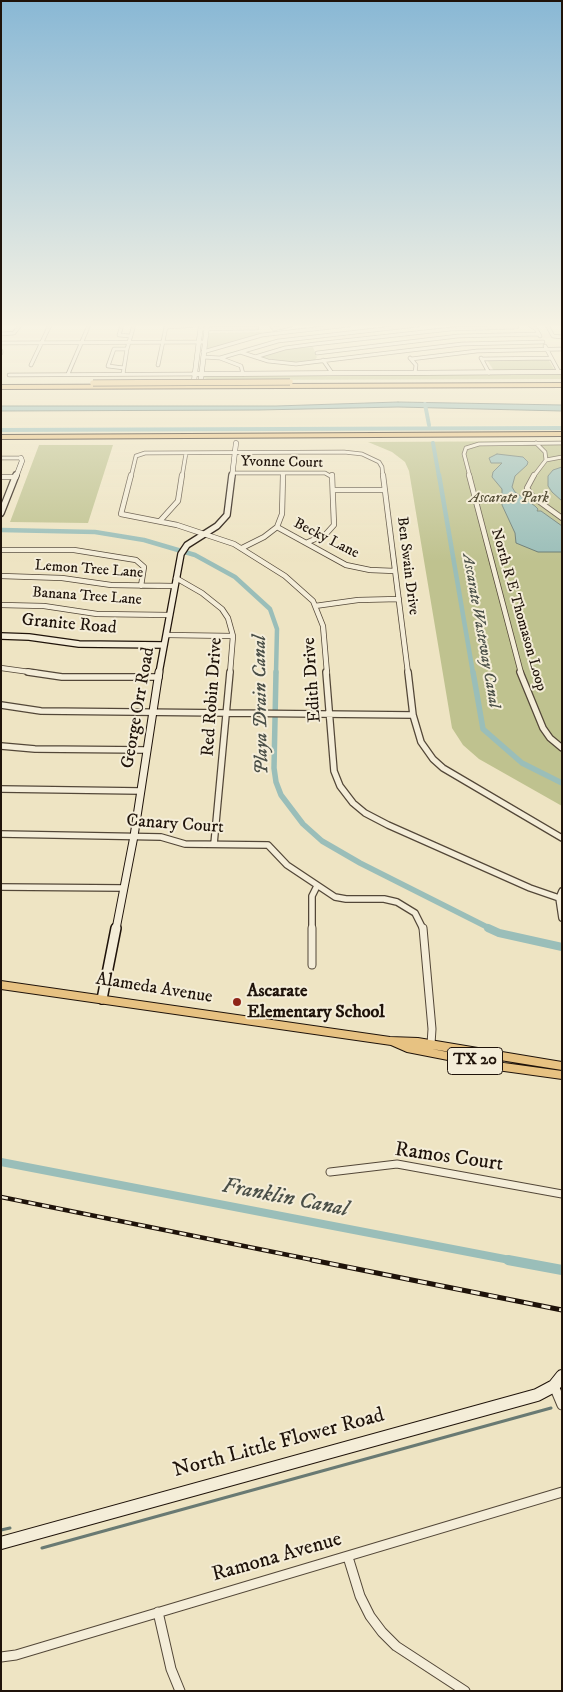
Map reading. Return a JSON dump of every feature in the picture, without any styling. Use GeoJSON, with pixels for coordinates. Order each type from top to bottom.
{"type":"FeatureCollection","features":[{"type":"Feature","properties":{"kind":"highway"},"geometry":{"type":"LineString","coordinates":[[1,437],[562,434]]}},
{"type":"Feature","properties":{"kind":"highway"},"geometry":{"type":"LineString","coordinates":[[1,441],[562,439]]}},
{"type":"Feature","properties":{"kind":"main road","name":"Alameda Avenue"},"geometry":{"type":"LineString","coordinates":[[1,984],[390,1041],[431,1044],[562,1066]]}},
{"type":"Feature","properties":{"kind":"main road","name":"Alameda Avenue"},"geometry":{"type":"LineString","coordinates":[[390,1041],[407,1048],[562,1075]]}},
{"type":"Feature","properties":{"kind":"street","name":"George Orr Road"},"geometry":{"type":"LineString","coordinates":[[102,999],[134,836],[146,750],[176,578],[183,550],[219,524],[228,511],[236,442]]}},
{"type":"Feature","properties":{"kind":"street"},"geometry":{"type":"LineString","coordinates":[[536,443],[545,452],[546,460]]}},
{"type":"Feature","properties":{"kind":"street","name":"North R E Thomason Loop"},"geometry":{"type":"LineString","coordinates":[[562,443],[475,445],[466,448],[464,454],[518,666],[542,728],[562,748]]}},
{"type":"Feature","properties":{"kind":"street","name":"Ben Swain Drive"},"geometry":{"type":"LineString","coordinates":[[139,454],[186,452],[344,452],[362,454],[376,460],[381,465],[385,490],[413,715],[421,742],[433,759],[443,768],[562,838]]}},
{"type":"Feature","properties":{"kind":"street"},"geometry":{"type":"LineString","coordinates":[[160,521],[178,501],[186,452]]}},
{"type":"Feature","properties":{"kind":"street","name":"Edith Drive"},"geometry":{"type":"LineString","coordinates":[[139,454],[136,456],[121,513],[160,521],[205,534],[242,548],[270,564],[294,582],[315,606],[324,626],[334,771],[345,794],[359,808],[388,825],[530,888],[559,898]]}},
{"type":"Feature","properties":{"kind":"street"},"geometry":{"type":"LineString","coordinates":[[562,457],[546,460],[528,484],[528,490],[562,518]]}},
{"type":"Feature","properties":{"kind":"street"},"geometry":{"type":"LineString","coordinates":[[1,458],[21,458],[22,462],[4,498],[1,513]]}},
{"type":"Feature","properties":{"kind":"street","name":"Yvonne Court"},"geometry":{"type":"LineString","coordinates":[[233,473],[331,474],[334,490]]}},
{"type":"Feature","properties":{"kind":"street"},"geometry":{"type":"LineString","coordinates":[[242,548],[264,537],[277,527],[282,514],[283,473]]}},
{"type":"Feature","properties":{"kind":"street"},"geometry":{"type":"LineString","coordinates":[[1,477],[15,477]]}},
{"type":"Feature","properties":{"kind":"street"},"geometry":{"type":"LineString","coordinates":[[308,542],[325,535],[334,525],[334,490],[385,490]]}},
{"type":"Feature","properties":{"kind":"street","name":"Becky Lane"},"geometry":{"type":"LineString","coordinates":[[277,527],[353,567],[395,571]]}},
{"type":"Feature","properties":{"kind":"street"},"geometry":{"type":"LineString","coordinates":[[1,550],[74,550],[136,560],[144,567],[141,586]]}},
{"type":"Feature","properties":{"kind":"street","name":"Lemon Tree Lane"},"geometry":{"type":"LineString","coordinates":[[1,576],[54,578],[105,585],[175,586]]}},
{"type":"Feature","properties":{"kind":"street","name":"Red Robin Drive"},"geometry":{"type":"LineString","coordinates":[[176,578],[202,593],[222,609],[228,618],[233,636],[214,844]]}},
{"type":"Feature","properties":{"kind":"street"},"geometry":{"type":"LineString","coordinates":[[315,606],[358,600],[399,599]]}},
{"type":"Feature","properties":{"kind":"street","name":"Banana Tree Lane"},"geometry":{"type":"LineString","coordinates":[[1,605],[44,606],[97,614],[170,615]]}},
{"type":"Feature","properties":{"kind":"street"},"geometry":{"type":"LineString","coordinates":[[167,635],[233,636]]}},
{"type":"Feature","properties":{"kind":"street","name":"Granite Road"},"geometry":{"type":"LineString","coordinates":[[1,636],[29,637],[79,644],[164,645]]}},
{"type":"Feature","properties":{"kind":"street"},"geometry":{"type":"LineString","coordinates":[[1,668],[62,677],[159,677]]}},
{"type":"Feature","properties":{"kind":"street"},"geometry":{"type":"LineString","coordinates":[[1,705],[41,711],[413,715]]}},
{"type":"Feature","properties":{"kind":"street"},"geometry":{"type":"LineString","coordinates":[[1,746],[35,749],[146,750]]}},
{"type":"Feature","properties":{"kind":"street"},"geometry":{"type":"LineString","coordinates":[[1,789],[140,791]]}},
{"type":"Feature","properties":{"kind":"street","name":"Canary Court"},"geometry":{"type":"LineString","coordinates":[[1,834],[167,837],[185,844],[270,846],[287,865],[317,886],[340,898],[392,900],[415,913],[423,925],[432,1029],[431,1044]]}},
{"type":"Feature","properties":{"kind":"street"},"geometry":{"type":"LineString","coordinates":[[1,886],[123,888]]}},
{"type":"Feature","properties":{"kind":"street"},"geometry":{"type":"LineString","coordinates":[[312,964],[312,896],[317,886]]}},
{"type":"Feature","properties":{"kind":"street"},"geometry":{"type":"LineString","coordinates":[[562,890],[559,898],[562,918]]}},
{"type":"Feature","properties":{"kind":"street","name":"Ramos Court"},"geometry":{"type":"LineString","coordinates":[[330,1172],[397,1164],[562,1194]]}},
{"type":"Feature","properties":{"kind":"street","name":"North Little Flower Road"},"geometry":{"type":"LineString","coordinates":[[1,1543],[536,1395],[554,1386],[562,1376]]}},
{"type":"Feature","properties":{"kind":"street"},"geometry":{"type":"LineString","coordinates":[[554,1386],[562,1405]]}},
{"type":"Feature","properties":{"kind":"street","name":"Ramona Avenue"},"geometry":{"type":"LineString","coordinates":[[1,1657],[348,1557],[562,1492]]}},
{"type":"Feature","properties":{"kind":"street"},"geometry":{"type":"LineString","coordinates":[[348,1557],[360,1596],[370,1616],[382,1632],[396,1646],[465,1691]]}},
{"type":"Feature","properties":{"kind":"street"},"geometry":{"type":"LineString","coordinates":[[158,1612],[171,1669],[180,1691]]}},
{"type":"Feature","properties":{"kind":"green space","name":"Ascarate Park"},"geometry":{"type":"Polygon","coordinates":[[[562,441],[562,806],[479,759],[463,745],[452,728],[409,471],[405,462],[392,452],[368,442],[562,441]]]}},
{"type":"Feature","properties":{"kind":"green space"},"geometry":{"type":"Polygon","coordinates":[[[39,445],[113,445],[88,523],[10,522],[39,445]]]}},
{"type":"Feature","properties":{"kind":"water"},"geometry":{"type":"Polygon","coordinates":[[[505,404],[562,405],[562,411],[398,407],[259,410],[1,411],[1,406],[505,404]]]}},
{"type":"Feature","properties":{"kind":"water"},"geometry":{"type":"Polygon","coordinates":[[[497,454],[523,457],[528,462],[515,476],[512,487],[515,492],[535,506],[538,509],[537,511],[541,511],[562,526],[562,552],[538,552],[516,543],[515,533],[502,505],[502,489],[492,477],[493,472],[502,463],[491,463],[489,458],[497,454]]]}},
{"type":"Feature","properties":{"kind":"water"},"geometry":{"type":"Polygon","coordinates":[[[562,467],[562,501],[548,486],[548,476],[553,470],[562,467]]]}},
{"type":"Feature","properties":{"kind":"waterway","name":"Ascarate Wasteway Canal"},"geometry":{"type":"LineString","coordinates":[[425,404],[429,425]]}},
{"type":"Feature","properties":{"kind":"waterway"},"geometry":{"type":"LineString","coordinates":[[1,430],[562,428]]}},
{"type":"Feature","properties":{"kind":"waterway","name":"Ascarate Wasteway Canal"},"geometry":{"type":"LineString","coordinates":[[433,443],[439,477]]}},
{"type":"Feature","properties":{"kind":"waterway","name":"Ascarate Wasteway Canal"},"geometry":{"type":"LineString","coordinates":[[439,475],[473,673]]}},
{"type":"Feature","properties":{"kind":"waterway","name":"Playa Drain Canal"},"geometry":{"type":"LineString","coordinates":[[1,530],[95,532],[144,540],[195,555],[235,577],[270,609],[277,629],[276,673]]}},
{"type":"Feature","properties":{"kind":"waterway","name":"Playa Drain Canal"},"geometry":{"type":"LineString","coordinates":[[276,672],[274,768],[276,782],[281,795],[303,824],[322,841],[360,863],[491,929]]}},
{"type":"Feature","properties":{"kind":"waterway","name":"Ascarate Wasteway Canal"},"geometry":{"type":"LineString","coordinates":[[473,672],[483,729],[522,763],[562,783]]}},
{"type":"Feature","properties":{"kind":"waterway","name":"Playa Drain Canal"},"geometry":{"type":"LineString","coordinates":[[488,928],[499,933],[562,947]]}},
{"type":"Feature","properties":{"kind":"waterway","name":"Franklin Canal"},"geometry":{"type":"LineString","coordinates":[[1,1162],[515,1261]]}},
{"type":"Feature","properties":{"kind":"waterway","name":"Franklin Canal"},"geometry":{"type":"LineString","coordinates":[[508,1260],[562,1270]]}},
{"type":"Feature","properties":{"kind":"waterway"},"geometry":{"type":"LineString","coordinates":[[42,1548],[551,1408]]}},
{"type":"Feature","properties":{"kind":"waterway"},"geometry":{"type":"LineString","coordinates":[[1,1530],[10,1528]]}},
{"type":"Feature","properties":{"kind":"railway"},"geometry":{"type":"LineString","coordinates":[[1,1197],[318,1261]]}},
{"type":"Feature","properties":{"kind":"railway"},"geometry":{"type":"LineString","coordinates":[[312,1260],[562,1310]]}},
{"type":"Feature","properties":{"kind":"place","name":"Ascarate Elementary School"},"geometry":{"type":"Point","coordinates":[237,1002]}}]}
